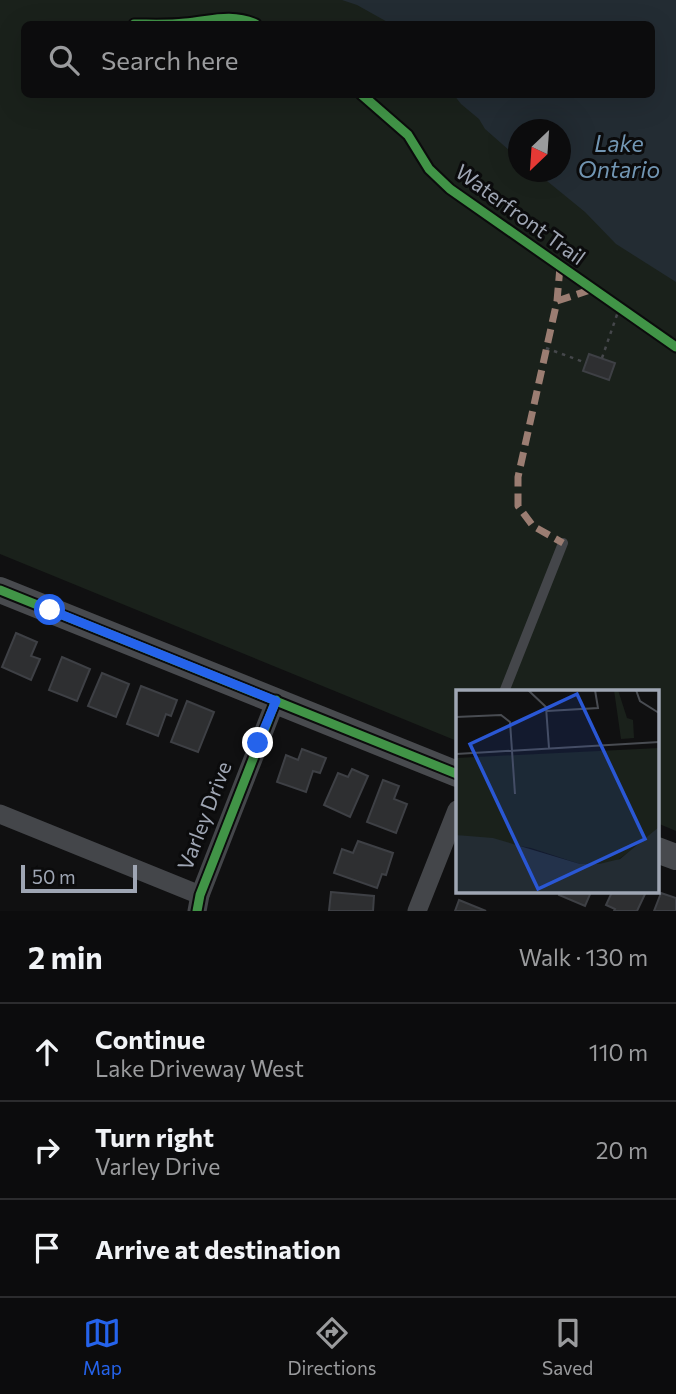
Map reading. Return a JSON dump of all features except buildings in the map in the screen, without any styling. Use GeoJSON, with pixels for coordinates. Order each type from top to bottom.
{"type":"FeatureCollection","features":[{"type":"Feature","properties":{"kind":"street"},"geometry":{"type":"LineString","coordinates":[[0,590],[456,774]]}},
{"type":"Feature","properties":{"kind":"street","name":"Varley Drive"},"geometry":{"type":"LineString","coordinates":[[198,903],[276,701]]}},
{"type":"Feature","properties":{"kind":"street"},"geometry":{"type":"LineString","coordinates":[[417,911],[456,813]]}},
{"type":"Feature","properties":{"kind":"street"},"geometry":{"type":"LineString","coordinates":[[0,814],[198,903]]}},
{"type":"Feature","properties":{"kind":"street"},"geometry":{"type":"LineString","coordinates":[[658,850],[676,857]]}},
{"type":"Feature","properties":{"kind":"lane"},"geometry":{"type":"LineString","coordinates":[[505,690],[563,543]]}},
{"type":"Feature","properties":{"kind":"path"},"geometry":{"type":"LineString","coordinates":[[610,299],[631,314]]}},
{"type":"Feature","properties":{"kind":"path"},"geometry":{"type":"LineString","coordinates":[[602,358],[620,306]]}},
{"type":"Feature","properties":{"kind":"path"},"geometry":{"type":"LineString","coordinates":[[546,348],[586,363]]}},
{"type":"Feature","properties":{"kind":"shaded area"},"geometry":{"type":"Polygon","coordinates":[[[0,0],[369,0],[394,21],[21,21],[21,98],[478,98],[508,129],[508,182],[564,182],[676,277],[676,831],[658,823],[658,690],[456,690],[456,741],[0,554],[0,0]]]}},
{"type":"Feature","properties":{"kind":"water","name":"Lake Ontario"},"geometry":{"type":"Polygon","coordinates":[[[342,0],[676,0],[676,282],[616,244],[585,212],[548,182],[571,182],[571,119],[508,119],[508,149],[456,98],[655,98],[655,21],[386,21],[342,0]]]}},
{"type":"Feature","properties":{"kind":"marked path"},"geometry":{"type":"LineString","coordinates":[[560,267],[557,301],[518,477],[518,506],[533,526],[563,543]]}},
{"type":"Feature","properties":{"kind":"marked path"},"geometry":{"type":"LineString","coordinates":[[557,301],[593,289]]}},
{"type":"Feature","properties":{"kind":"cycle path"},"geometry":{"type":"LineString","coordinates":[[204,21],[229,18],[247,21]]}},
{"type":"Feature","properties":{"kind":"cycle path","name":"Waterfront Trail"},"geometry":{"type":"LineString","coordinates":[[366,98],[408,135],[429,169],[450,189],[676,347]]}},
{"type":"Feature","properties":{"kind":"cycle path"},"geometry":{"type":"LineString","coordinates":[[0,590],[456,774]]}},
{"type":"Feature","properties":{"kind":"cycle path"},"geometry":{"type":"LineString","coordinates":[[197,911],[200,895],[276,700]]}},
{"type":"Feature","properties":{"kind":"route"},"geometry":{"type":"LineString","coordinates":[[50,610],[276,701],[258,743]]}}]}
